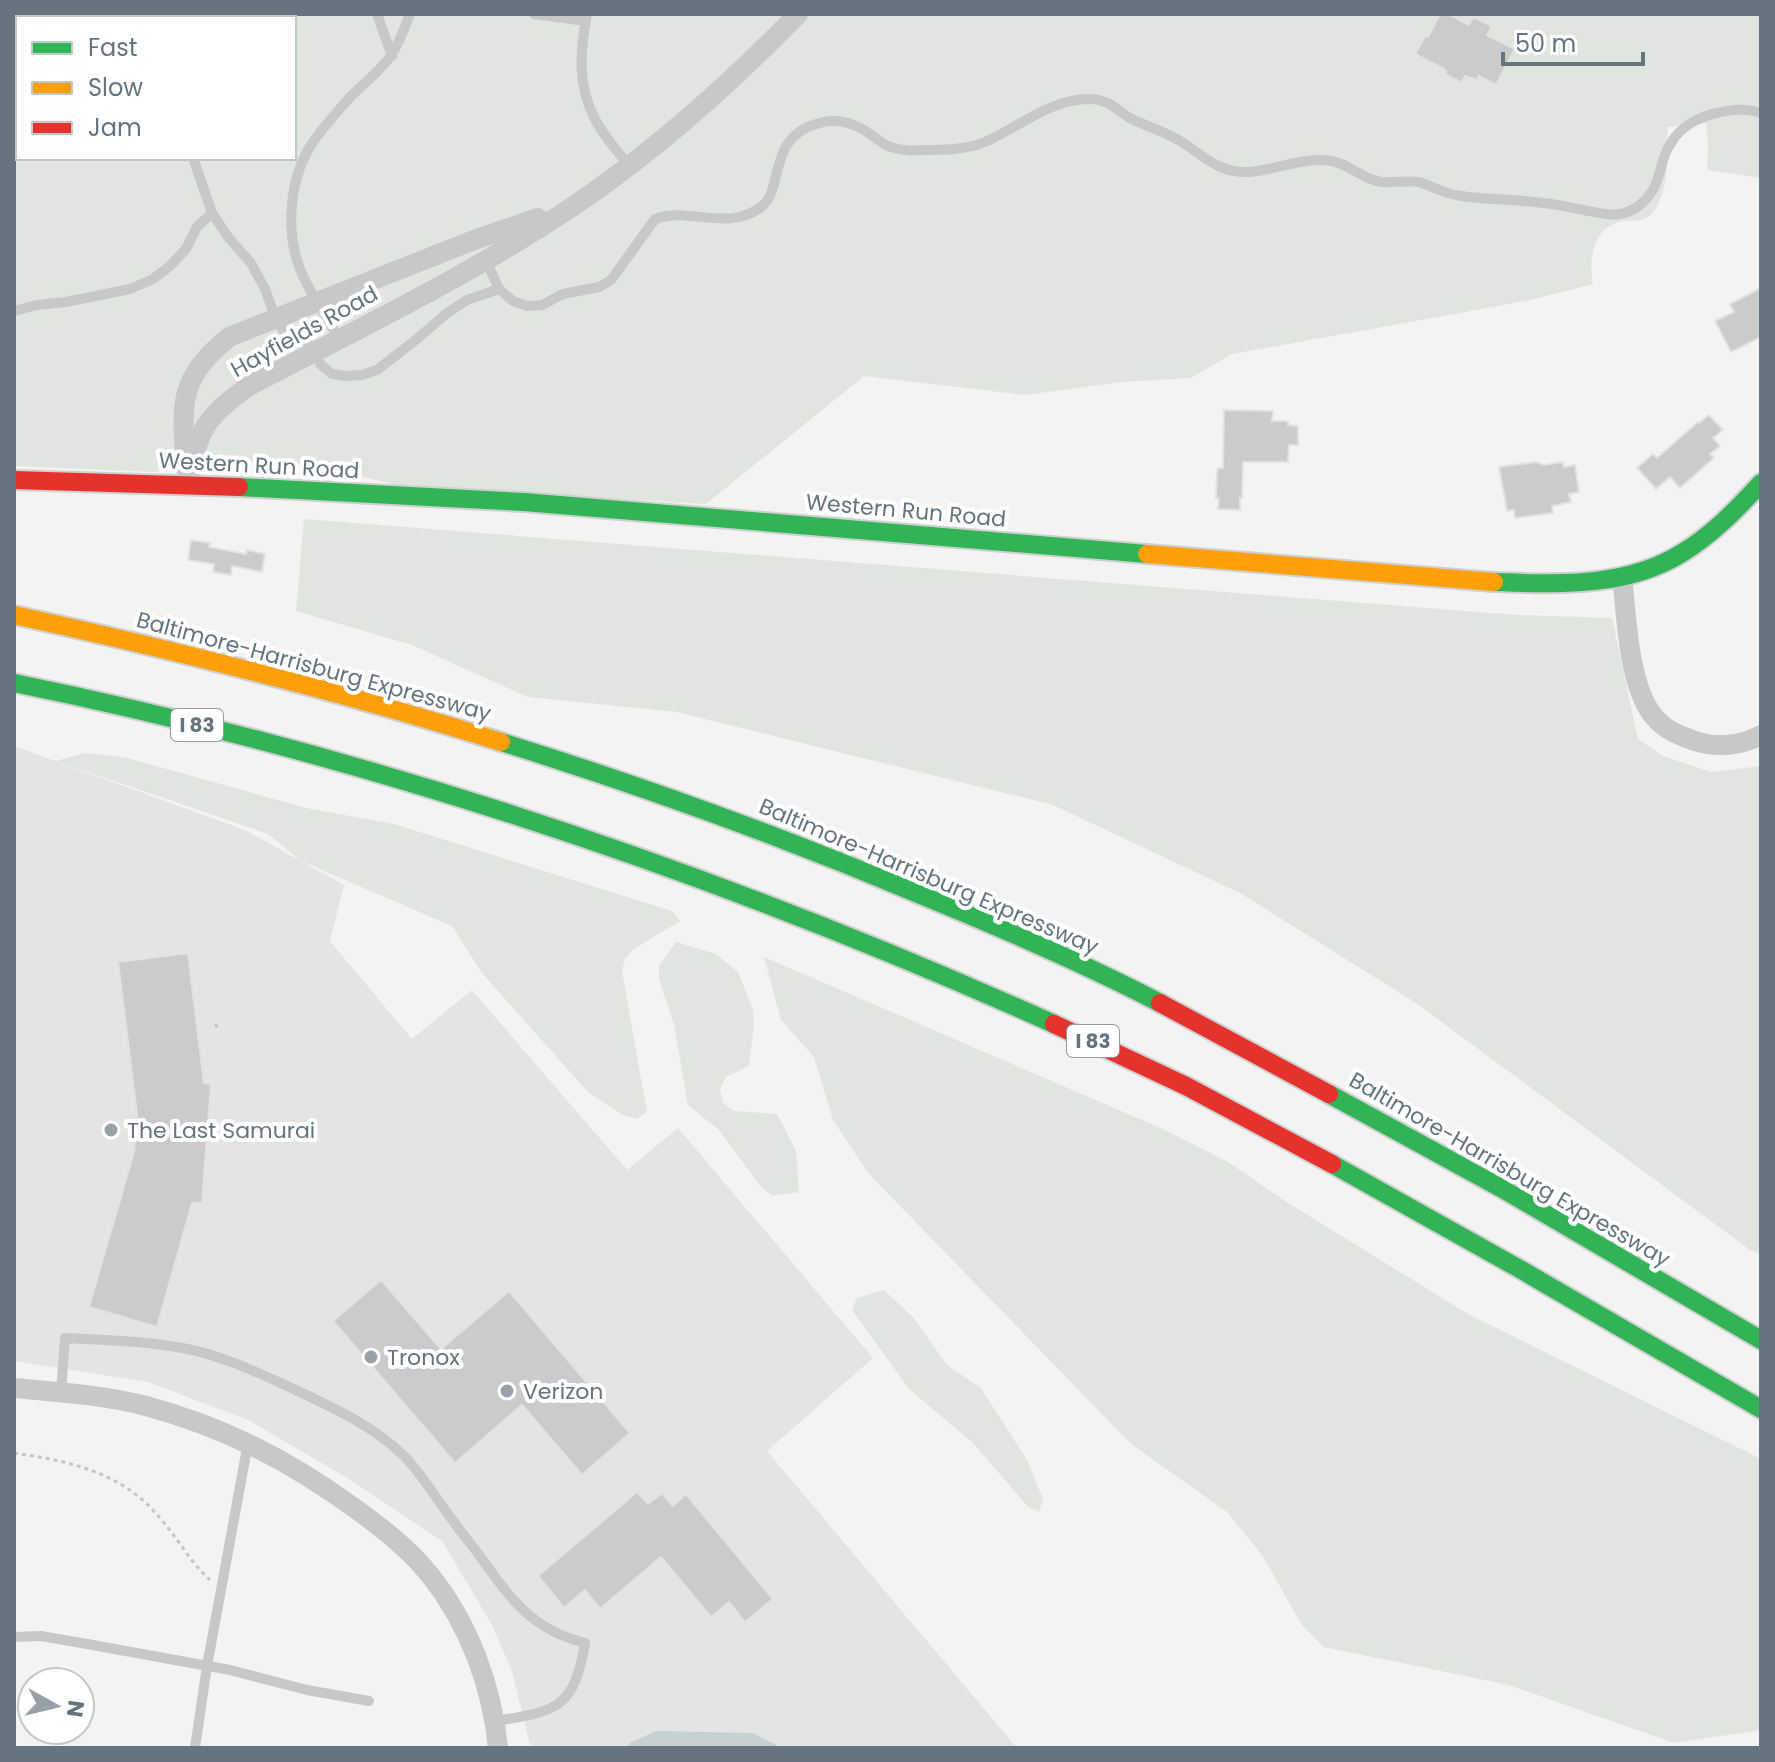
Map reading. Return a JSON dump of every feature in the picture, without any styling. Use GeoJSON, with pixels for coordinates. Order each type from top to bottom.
{"type":"FeatureCollection","features":[{"type":"Feature","properties":{"kind":"main road","name":"Western Run Road"},"geometry":{"type":"LineString","coordinates":[[14,480],[187,484],[524,502],[1520,583],[1622,578],[1678,558],[1708,536],[1761,483]]}},
{"type":"Feature","properties":{"kind":"main road","name":"Baltimore-Harrisburg Expressway"},"geometry":{"type":"LineString","coordinates":[[14,615],[165,648],[366,701],[480,735],[723,817],[985,921],[1121,983],[1215,1031],[1466,1168],[1761,1340]]}},
{"type":"Feature","properties":{"kind":"main road","name":"I 83"},"geometry":{"type":"LineString","coordinates":[[14,683],[278,745],[458,797],[696,877],[956,980],[1093,1042],[1248,1118],[1434,1220],[1761,1409]]}},
{"type":"Feature","properties":{"kind":"street","name":"Hayfields Road"},"geometry":{"type":"LineString","coordinates":[[187,484],[201,434],[233,397],[486,260],[573,207],[679,126],[798,14]]}},
{"type":"Feature","properties":{"kind":"street","name":"Hayfields Road"},"geometry":{"type":"LineString","coordinates":[[187,484],[183,421],[186,392],[194,372],[210,352],[229,337],[474,240],[573,207]]}},
{"type":"Feature","properties":{"kind":"street"},"geometry":{"type":"LineString","coordinates":[[1622,578],[1634,674],[1642,698],[1657,720],[1679,735],[1705,744],[1728,745],[1750,741],[1761,735]]}},
{"type":"Feature","properties":{"kind":"street"},"geometry":{"type":"LineString","coordinates":[[14,1388],[144,1406],[212,1427],[312,1477],[378,1525],[408,1549],[431,1576],[463,1628],[487,1685],[496,1721],[498,1748]]}},
{"type":"Feature","properties":{"kind":"lane"},"geometry":{"type":"LineString","coordinates":[[377,14],[392,56]]}},
{"type":"Feature","properties":{"kind":"lane"},"geometry":{"type":"LineString","coordinates":[[339,339],[301,273],[291,231],[292,203],[307,151],[353,94],[392,56],[410,14]]}},
{"type":"Feature","properties":{"kind":"lane"},"geometry":{"type":"LineString","coordinates":[[534,14],[587,18],[581,50],[585,97],[596,122],[629,166]]}},
{"type":"Feature","properties":{"kind":"lane"},"geometry":{"type":"LineString","coordinates":[[486,260],[499,289],[513,301],[527,306],[542,305],[563,294],[599,287],[611,280],[655,219],[684,215],[734,219],[766,204],[781,156],[797,132],[833,120],[850,123],[888,147],[934,150],[982,144],[1045,110],[1066,102],[1091,99],[1110,103],[1129,117],[1179,141],[1223,169],[1244,173],[1300,161],[1322,160],[1343,163],[1379,181],[1421,182],[1460,196],[1545,203],[1614,215],[1633,211],[1646,198],[1657,182],[1663,158],[1672,140],[1685,127],[1708,115],[1732,109],[1761,113]]}},
{"type":"Feature","properties":{"kind":"lane"},"geometry":{"type":"LineString","coordinates":[[194,160],[212,213],[251,263],[283,330],[308,343],[321,365],[332,374],[362,375],[377,370],[447,313],[467,300],[499,289]]}},
{"type":"Feature","properties":{"kind":"lane"},"geometry":{"type":"LineString","coordinates":[[14,311],[130,289],[153,279],[186,249],[197,227],[212,213]]}},
{"type":"Feature","properties":{"kind":"lane"},"geometry":{"type":"LineString","coordinates":[[61,1393],[65,1338],[132,1341],[193,1350],[247,1367],[371,1429],[403,1455],[425,1479],[513,1601],[543,1626],[564,1638],[585,1643],[579,1677],[562,1701],[548,1710],[496,1721]]}},
{"type":"Feature","properties":{"kind":"lane"},"geometry":{"type":"LineString","coordinates":[[195,1748],[220,1590],[248,1443]]}},
{"type":"Feature","properties":{"kind":"lane"},"geometry":{"type":"LineString","coordinates":[[14,1637],[41,1636],[207,1666],[369,1701]]}},
{"type":"Feature","properties":{"kind":"path"},"geometry":{"type":"LineString","coordinates":[[215,1024],[219,1029]]}},
{"type":"Feature","properties":{"kind":"path"},"geometry":{"type":"LineString","coordinates":[[14,1453],[90,1468],[121,1484],[144,1500],[201,1572],[220,1590]]}},
{"type":"Feature","properties":{"kind":"shaded area"},"geometry":{"type":"Polygon","coordinates":[[[14,14],[1761,14],[1761,178],[1707,170],[1706,123],[1667,127],[1667,162],[1660,200],[1648,217],[1614,224],[1599,236],[1592,254],[1593,284],[1530,300],[1232,354],[1191,378],[1122,382],[1025,395],[864,376],[706,504],[407,487],[307,464],[221,461],[155,472],[14,466],[14,14]]]}},
{"type":"Feature","properties":{"kind":"shaded area"},"geometry":{"type":"Polygon","coordinates":[[[304,519],[1516,615],[1612,618],[1638,739],[1663,756],[1711,772],[1761,766],[1761,1255],[1750,1250],[1416,1003],[1240,893],[1053,805],[677,712],[528,697],[412,645],[296,611],[304,519]]]}},
{"type":"Feature","properties":{"kind":"shaded area"},"geometry":{"type":"Polygon","coordinates":[[[14,746],[245,830],[344,885],[330,941],[412,1039],[472,990],[627,1170],[678,1128],[873,1358],[767,1451],[1017,1748],[555,1748],[530,1745],[512,1671],[492,1625],[442,1541],[349,1479],[248,1420],[148,1382],[14,1361],[14,746]]]}},
{"type":"Feature","properties":{"kind":"shaded area"},"geometry":{"type":"Polygon","coordinates":[[[85,753],[124,757],[306,808],[394,824],[672,911],[680,921],[634,949],[625,958],[622,972],[647,1112],[636,1119],[623,1115],[588,1092],[482,973],[452,926],[301,861],[268,834],[56,761],[85,753]]]}},
{"type":"Feature","properties":{"kind":"shaded area"},"geometry":{"type":"Polygon","coordinates":[[[676,942],[716,954],[738,972],[753,1010],[754,1025],[749,1066],[726,1077],[720,1089],[723,1103],[734,1111],[777,1114],[796,1151],[799,1192],[773,1196],[761,1187],[719,1130],[688,1105],[674,1024],[659,979],[659,966],[676,942]]]}},
{"type":"Feature","properties":{"kind":"shaded area"},"geometry":{"type":"Polygon","coordinates":[[[764,957],[1163,1129],[1228,1162],[1288,1203],[1468,1314],[1761,1459],[1761,1730],[1674,1743],[1509,1685],[1324,1647],[1302,1625],[1262,1555],[1227,1512],[1131,1444],[868,1173],[833,1120],[814,1057],[781,1020],[764,957]]]}},
{"type":"Feature","properties":{"kind":"shaded area"},"geometry":{"type":"Polygon","coordinates":[[[884,1290],[913,1317],[947,1365],[981,1388],[1027,1460],[1043,1499],[1039,1512],[1028,1507],[973,1443],[909,1389],[852,1310],[857,1298],[884,1290]]]}},
{"type":"Feature","properties":{"kind":"shaded area"},"geometry":{"type":"Polygon","coordinates":[[[656,1731],[753,1733],[777,1748],[627,1748],[630,1743],[656,1731]]]}},
{"type":"Feature","properties":{"kind":"building"},"geometry":{"type":"Polygon","coordinates":[[[1440,14],[1448,14],[1469,25],[1473,17],[1492,26],[1487,35],[1515,49],[1496,85],[1479,76],[1477,80],[1465,76],[1462,83],[1445,74],[1446,70],[1415,54],[1440,14]]]}},
{"type":"Feature","properties":{"kind":"building"},"geometry":{"type":"Polygon","coordinates":[[[1761,288],[1761,337],[1731,352],[1715,321],[1734,312],[1730,304],[1761,288]]]}},
{"type":"Feature","properties":{"kind":"building"},"geometry":{"type":"Polygon","coordinates":[[[1224,410],[1273,411],[1272,421],[1288,421],[1288,425],[1298,426],[1298,445],[1289,445],[1288,462],[1243,462],[1240,510],[1218,509],[1219,498],[1216,498],[1217,472],[1218,468],[1223,468],[1224,410]]]}},
{"type":"Feature","properties":{"kind":"building"},"geometry":{"type":"Polygon","coordinates":[[[1709,415],[1723,430],[1713,438],[1720,446],[1710,454],[1714,458],[1680,488],[1670,477],[1656,489],[1637,468],[1653,454],[1657,458],[1709,415]]]}},
{"type":"Feature","properties":{"kind":"building"},"geometry":{"type":"Polygon","coordinates":[[[1536,462],[1544,465],[1563,462],[1564,467],[1575,465],[1579,492],[1569,494],[1571,502],[1552,506],[1553,513],[1515,518],[1514,510],[1507,511],[1499,467],[1536,462]]]}},
{"type":"Feature","properties":{"kind":"building"},"geometry":{"type":"Polygon","coordinates":[[[191,540],[246,554],[247,550],[265,554],[262,572],[232,566],[231,575],[213,572],[214,564],[188,560],[191,540]]]}},
{"type":"Feature","properties":{"kind":"building"},"geometry":{"type":"Polygon","coordinates":[[[188,953],[204,1083],[211,1084],[202,1203],[192,1203],[157,1327],[89,1307],[134,1152],[137,1114],[118,962],[188,953]]]}},
{"type":"Feature","properties":{"kind":"building"},"geometry":{"type":"Polygon","coordinates":[[[381,1280],[441,1349],[509,1291],[630,1433],[582,1475],[522,1405],[455,1463],[333,1321],[381,1280]]]}},
{"type":"Feature","properties":{"kind":"building"},"geometry":{"type":"Polygon","coordinates":[[[637,1492],[648,1504],[662,1493],[673,1506],[686,1494],[773,1599],[745,1622],[729,1602],[711,1617],[661,1557],[600,1609],[585,1590],[564,1608],[538,1576],[637,1492]]]}},
{"type":"Feature","properties":{"kind":"traffic: fast"},"geometry":{"type":"LineString","coordinates":[[1494,582],[1567,583],[1638,573],[1682,553],[1704,538],[1761,483]]}},
{"type":"Feature","properties":{"kind":"traffic: fast"},"geometry":{"type":"LineString","coordinates":[[239,487],[524,502],[1147,554]]}},
{"type":"Feature","properties":{"kind":"traffic: fast"},"geometry":{"type":"LineString","coordinates":[[14,683],[148,712],[281,746],[543,825],[673,869],[801,918],[1054,1024]]}},
{"type":"Feature","properties":{"kind":"traffic: fast"},"geometry":{"type":"LineString","coordinates":[[501,742],[663,796],[823,855],[1016,935],[1160,1003]]}},
{"type":"Feature","properties":{"kind":"traffic: fast"},"geometry":{"type":"LineString","coordinates":[[1329,1094],[1501,1188],[1761,1340]]}},
{"type":"Feature","properties":{"kind":"traffic: fast"},"geometry":{"type":"LineString","coordinates":[[1332,1164],[1761,1409]]}},
{"type":"Feature","properties":{"kind":"traffic: slow"},"geometry":{"type":"LineString","coordinates":[[1147,554],[1494,582]]}},
{"type":"Feature","properties":{"kind":"traffic: slow"},"geometry":{"type":"LineString","coordinates":[[14,615],[259,673],[501,742]]}},
{"type":"Feature","properties":{"kind":"traffic: jam"},"geometry":{"type":"LineString","coordinates":[[14,480],[239,487]]}},
{"type":"Feature","properties":{"kind":"traffic: jam"},"geometry":{"type":"LineString","coordinates":[[1160,1003],[1329,1094]]}},
{"type":"Feature","properties":{"kind":"traffic: jam"},"geometry":{"type":"LineString","coordinates":[[1054,1024],[1186,1086],[1332,1164]]}},
{"type":"Feature","properties":{"kind":"place","name":"The Last Samurai"},"geometry":{"type":"Point","coordinates":[111,1130]}},
{"type":"Feature","properties":{"kind":"place","name":"Tronox"},"geometry":{"type":"Point","coordinates":[371,1357]}},
{"type":"Feature","properties":{"kind":"place","name":"Verizon"},"geometry":{"type":"Point","coordinates":[507,1391]}}]}
